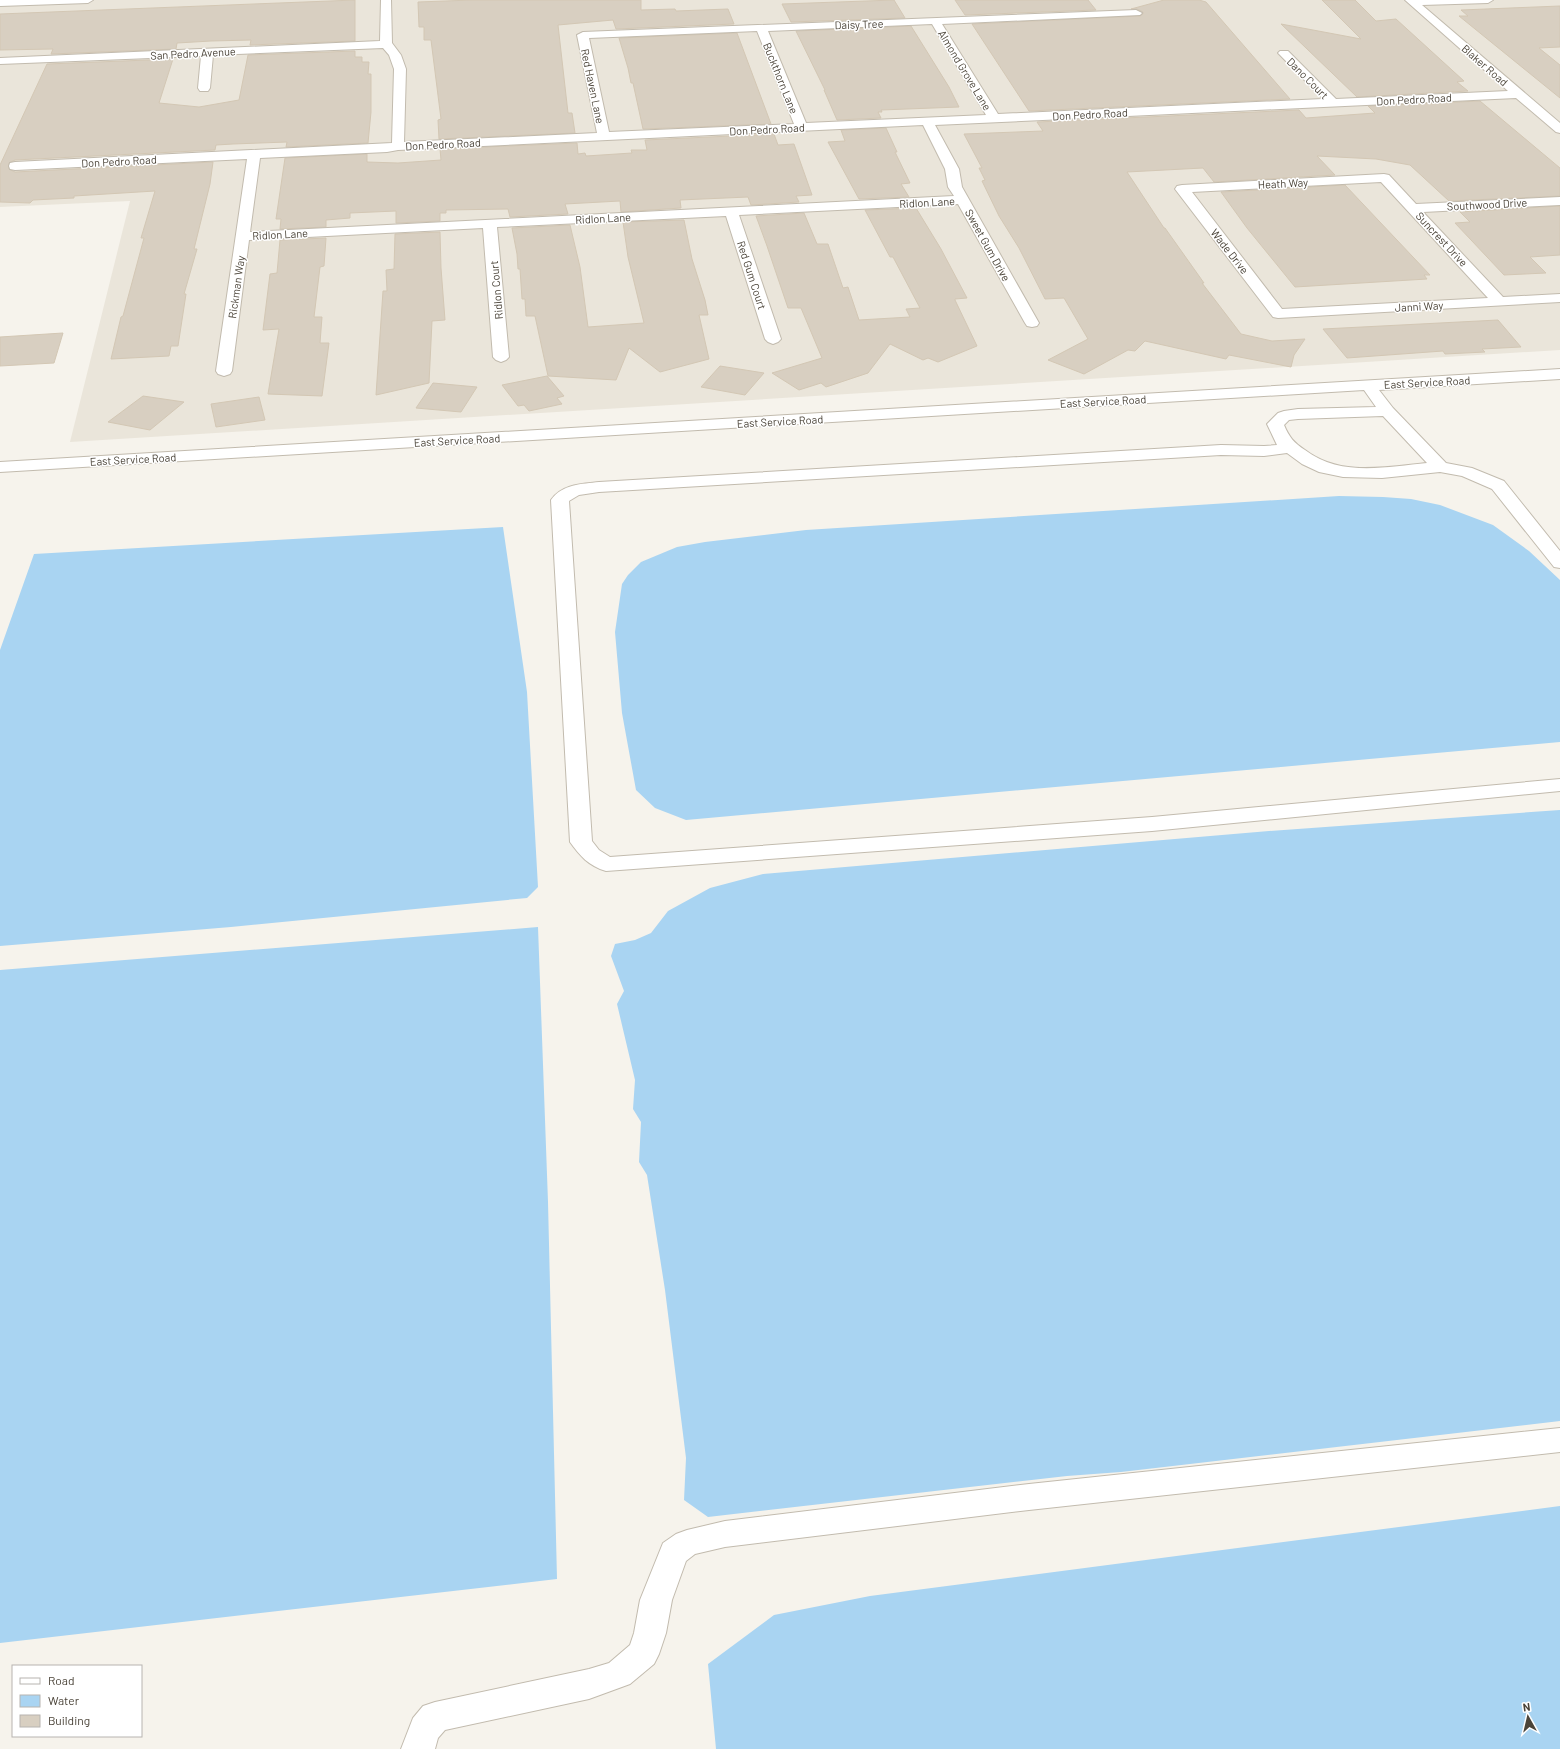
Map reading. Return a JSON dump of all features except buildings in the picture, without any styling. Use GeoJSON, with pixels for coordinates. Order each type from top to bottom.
{"type":"FeatureCollection","features":[{"type":"Feature","properties":{"kind":"street"},"geometry":{"type":"LineString","coordinates":[[0,4],[25,1],[88,0]]}},
{"type":"Feature","properties":{"kind":"street"},"geometry":{"type":"LineString","coordinates":[[386,0],[386,44],[399,60],[398,146]]}},
{"type":"Feature","properties":{"kind":"street"},"geometry":{"type":"LineString","coordinates":[[1412,1],[1488,0]]}},
{"type":"Feature","properties":{"kind":"street","name":"Blaker Road"},"geometry":{"type":"LineString","coordinates":[[1412,1],[1560,129]]}},
{"type":"Feature","properties":{"kind":"street","name":"Daisy Tree"},"geometry":{"type":"LineString","coordinates":[[583,35],[1136,13]]}},
{"type":"Feature","properties":{"kind":"street","name":"Almond Grove Lane"},"geometry":{"type":"LineString","coordinates":[[935,21],[995,118]]}},
{"type":"Feature","properties":{"kind":"street","name":"Buckthorn Lane"},"geometry":{"type":"LineString","coordinates":[[761,28],[802,128]]}},
{"type":"Feature","properties":{"kind":"street","name":"Red Haven Lane"},"geometry":{"type":"LineString","coordinates":[[583,35],[604,137]]}},
{"type":"Feature","properties":{"kind":"street","name":"San Pedro Avenue"},"geometry":{"type":"LineString","coordinates":[[3,61],[386,44]]}},
{"type":"Feature","properties":{"kind":"street"},"geometry":{"type":"LineString","coordinates":[[204,88],[207,52]]}},
{"type":"Feature","properties":{"kind":"street","name":"Dano Court"},"geometry":{"type":"LineString","coordinates":[[1284,53],[1333,102]]}},
{"type":"Feature","properties":{"kind":"street"},"geometry":{"type":"LineString","coordinates":[[0,76],[3,61]]}},
{"type":"Feature","properties":{"kind":"street","name":"Don Pedro Road"},"geometry":{"type":"LineString","coordinates":[[15,166],[387,148],[398,146],[1518,94]]}},
{"type":"Feature","properties":{"kind":"street","name":"Sweet Gum Drive"},"geometry":{"type":"LineString","coordinates":[[927,122],[952,169],[955,187],[1032,323]]}},
{"type":"Feature","properties":{"kind":"street","name":"Rickman Way"},"geometry":{"type":"LineString","coordinates":[[224,371],[244,236],[254,154]]}},
{"type":"Feature","properties":{"kind":"street","name":"Heath Way"},"geometry":{"type":"LineString","coordinates":[[1182,189],[1384,178]]}},
{"type":"Feature","properties":{"kind":"street","name":"Suncrest Drive"},"geometry":{"type":"LineString","coordinates":[[1384,178],[1414,208],[1500,302]]}},
{"type":"Feature","properties":{"kind":"street","name":"Wade Drive"},"geometry":{"type":"LineString","coordinates":[[1182,189],[1278,314]]}},
{"type":"Feature","properties":{"kind":"street","name":"Ridlon Lane"},"geometry":{"type":"LineString","coordinates":[[244,236],[963,200]]}},
{"type":"Feature","properties":{"kind":"street","name":"Southwood Drive"},"geometry":{"type":"LineString","coordinates":[[1414,208],[1560,200]]}},
{"type":"Feature","properties":{"kind":"street","name":"Red Gum Court"},"geometry":{"type":"LineString","coordinates":[[731,211],[773,339]]}},
{"type":"Feature","properties":{"kind":"street","name":"Ridlon Court"},"geometry":{"type":"LineString","coordinates":[[490,224],[501,356]]}},
{"type":"Feature","properties":{"kind":"street","name":"Janni Way"},"geometry":{"type":"LineString","coordinates":[[1278,314],[1560,298]]}},
{"type":"Feature","properties":{"kind":"street","name":"East Service Road"},"geometry":{"type":"LineString","coordinates":[[0,467],[1560,374]]}},
{"type":"Feature","properties":{"kind":"street"},"geometry":{"type":"LineString","coordinates":[[1368,385],[1387,411],[1440,467]]}},
{"type":"Feature","properties":{"kind":"street"},"geometry":{"type":"LineString","coordinates":[[1387,411],[1298,414],[1284,416],[1275,424],[1282,440],[1302,459],[1324,469],[1346,473],[1372,473],[1440,467],[1466,472],[1498,485],[1560,563]]}},
{"type":"Feature","properties":{"kind":"street"},"geometry":{"type":"LineString","coordinates":[[1291,448],[1264,451],[1213,451],[599,487],[572,491],[564,495],[560,500],[582,842],[591,855],[606,864],[1152,824],[1560,785]]}},
{"type":"Feature","properties":{"kind":"street"},"geometry":{"type":"LineString","coordinates":[[418,1749],[425,1729],[435,1716],[589,1684],[619,1674],[643,1654],[650,1633],[656,1600],[665,1572],[674,1552],[687,1543],[725,1534],[1021,1498],[1560,1440]]}},
{"type":"Feature","properties":{"kind":"shaded area"},"geometry":{"type":"Polygon","coordinates":[[[0,0],[1560,0],[1560,350],[70,442],[130,201],[0,207],[0,0]]]}},
{"type":"Feature","properties":{"kind":"water"},"geometry":{"type":"Polygon","coordinates":[[[1339,496],[1411,499],[1440,505],[1493,525],[1529,551],[1560,580],[1560,742],[686,820],[655,808],[636,790],[622,713],[615,632],[622,584],[628,575],[641,562],[677,547],[705,542],[806,530],[1339,496]]]}},
{"type":"Feature","properties":{"kind":"water"},"geometry":{"type":"Polygon","coordinates":[[[503,527],[527,692],[538,887],[527,898],[231,927],[0,946],[0,650],[34,554],[503,527]]]}},
{"type":"Feature","properties":{"kind":"water"},"geometry":{"type":"Polygon","coordinates":[[[1560,810],[1560,1421],[1121,1472],[1067,1476],[708,1517],[684,1500],[686,1458],[665,1290],[647,1175],[639,1162],[641,1122],[633,1109],[635,1080],[617,1004],[624,991],[611,956],[615,944],[635,940],[651,933],[668,911],[710,888],[763,874],[1269,831],[1560,810]]]}},
{"type":"Feature","properties":{"kind":"water"},"geometry":{"type":"Polygon","coordinates":[[[538,927],[548,1202],[557,1579],[0,1643],[0,970],[538,927]]]}},
{"type":"Feature","properties":{"kind":"water"},"geometry":{"type":"Polygon","coordinates":[[[1560,1506],[1560,1749],[716,1749],[708,1664],[774,1615],[870,1596],[1560,1506]]]}}]}
